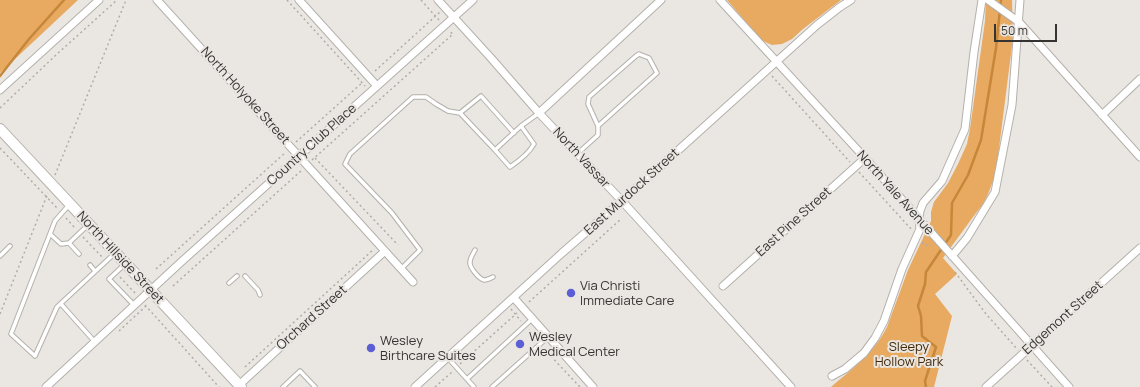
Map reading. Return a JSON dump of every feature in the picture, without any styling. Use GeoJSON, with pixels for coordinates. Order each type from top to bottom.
{"type":"FeatureCollection","features":[{"type":"Feature","properties":{"kind":"main road","name":"North Hillside Street"},"geometry":{"type":"LineString","coordinates":[[0,129],[240,386]]}},
{"type":"Feature","properties":{"kind":"street"},"geometry":{"type":"LineString","coordinates":[[0,90],[99,0]]}},
{"type":"Feature","properties":{"kind":"street","name":"North Holyoke Street"},"geometry":{"type":"LineString","coordinates":[[157,0],[413,282]]}},
{"type":"Feature","properties":{"kind":"street"},"geometry":{"type":"LineString","coordinates":[[299,0],[377,86]]}},
{"type":"Feature","properties":{"kind":"street","name":"North Vassar"},"geometry":{"type":"LineString","coordinates":[[438,0],[539,113],[622,201],[791,387]]}},
{"type":"Feature","properties":{"kind":"street","name":"Country Club Place"},"geometry":{"type":"LineString","coordinates":[[46,387],[180,263],[473,0]]}},
{"type":"Feature","properties":{"kind":"street"},"geometry":{"type":"LineString","coordinates":[[539,113],[662,0]]}},
{"type":"Feature","properties":{"kind":"street","name":"North Yale Avenue"},"geometry":{"type":"LineString","coordinates":[[720,0],[865,158],[1068,387]]}},
{"type":"Feature","properties":{"kind":"street","name":"East Murdock Street"},"geometry":{"type":"LineString","coordinates":[[415,387],[562,253],[622,201],[817,25],[851,0]]}},
{"type":"Feature","properties":{"kind":"street"},"geometry":{"type":"LineString","coordinates":[[832,376],[845,369],[864,353],[875,338],[884,321],[902,269],[920,229],[919,219],[923,203],[942,181],[965,129],[982,0]]}},
{"type":"Feature","properties":{"kind":"street"},"geometry":{"type":"LineString","coordinates":[[951,254],[967,238],[995,192],[1012,105],[1020,0]]}},
{"type":"Feature","properties":{"kind":"street"},"geometry":{"type":"LineString","coordinates":[[991,2],[1019,22],[1140,157]]}},
{"type":"Feature","properties":{"kind":"street"},"geometry":{"type":"LineString","coordinates":[[1102,115],[1140,79]]}},
{"type":"Feature","properties":{"kind":"street","name":"East Pine Street"},"geometry":{"type":"LineString","coordinates":[[723,286],[865,158]]}},
{"type":"Feature","properties":{"kind":"street","name":"Edgemont Street"},"geometry":{"type":"LineString","coordinates":[[986,387],[1140,248]]}},
{"type":"Feature","properties":{"kind":"street","name":"Orchard Street"},"geometry":{"type":"LineString","coordinates":[[240,386],[385,252]]}},
{"type":"Feature","properties":{"kind":"street"},"geometry":{"type":"LineString","coordinates":[[514,298],[593,387]]}},
{"type":"Feature","properties":{"kind":"lane"},"geometry":{"type":"LineString","coordinates":[[577,154],[598,135],[598,126],[588,104],[589,97],[639,54],[649,58],[657,73],[598,126]]}},
{"type":"Feature","properties":{"kind":"lane"},"geometry":{"type":"LineString","coordinates":[[460,114],[481,96],[514,133]]}},
{"type":"Feature","properties":{"kind":"lane"},"geometry":{"type":"LineString","coordinates":[[401,269],[420,250],[392,214],[345,164],[350,154],[414,97],[426,97],[448,111],[460,114],[510,167],[532,148],[534,144],[522,126]]}},
{"type":"Feature","properties":{"kind":"lane"},"geometry":{"type":"LineString","coordinates":[[495,150],[539,113]]}},
{"type":"Feature","properties":{"kind":"lane"},"geometry":{"type":"LineString","coordinates":[[70,204],[55,222],[11,334],[34,356],[57,307],[115,253]]}},
{"type":"Feature","properties":{"kind":"lane"},"geometry":{"type":"LineString","coordinates":[[50,234],[61,244],[69,243],[89,224]]}},
{"type":"Feature","properties":{"kind":"lane"},"geometry":{"type":"LineString","coordinates":[[69,243],[79,254]]}},
{"type":"Feature","properties":{"kind":"lane"},"geometry":{"type":"LineString","coordinates":[[0,256],[10,246]]}},
{"type":"Feature","properties":{"kind":"lane"},"geometry":{"type":"LineString","coordinates":[[475,250],[471,256],[470,267],[482,279],[485,280],[494,277]]}},
{"type":"Feature","properties":{"kind":"lane"},"geometry":{"type":"LineString","coordinates":[[126,264],[109,279],[134,306]]}},
{"type":"Feature","properties":{"kind":"lane"},"geometry":{"type":"LineString","coordinates":[[90,265],[95,271]]}},
{"type":"Feature","properties":{"kind":"lane"},"geometry":{"type":"LineString","coordinates":[[229,283],[236,276]]}},
{"type":"Feature","properties":{"kind":"lane"},"geometry":{"type":"LineString","coordinates":[[245,276],[258,290],[260,295]]}},
{"type":"Feature","properties":{"kind":"lane"},"geometry":{"type":"LineString","coordinates":[[61,304],[95,342]]}},
{"type":"Feature","properties":{"kind":"lane"},"geometry":{"type":"LineString","coordinates":[[467,379],[532,319]]}},
{"type":"Feature","properties":{"kind":"lane"},"geometry":{"type":"LineString","coordinates":[[492,387],[548,337]]}},
{"type":"Feature","properties":{"kind":"lane"},"geometry":{"type":"LineString","coordinates":[[448,358],[474,387]]}},
{"type":"Feature","properties":{"kind":"lane"},"geometry":{"type":"LineString","coordinates":[[283,387],[300,371],[315,387]]}},
{"type":"Feature","properties":{"kind":"path"},"geometry":{"type":"LineString","coordinates":[[0,108],[117,0]]}},
{"type":"Feature","properties":{"kind":"path"},"geometry":{"type":"LineString","coordinates":[[0,314],[126,0]]}},
{"type":"Feature","properties":{"kind":"path"},"geometry":{"type":"LineString","coordinates":[[287,0],[378,101]]}},
{"type":"Feature","properties":{"kind":"path"},"geometry":{"type":"LineString","coordinates":[[421,0],[453,34]]}},
{"type":"Feature","properties":{"kind":"path"},"geometry":{"type":"LineString","coordinates":[[156,269],[445,8]]}},
{"type":"Feature","properties":{"kind":"path"},"geometry":{"type":"LineString","coordinates":[[767,71],[924,245],[931,245],[935,248]]}},
{"type":"Feature","properties":{"kind":"path"},"geometry":{"type":"LineString","coordinates":[[0,148],[106,262]]}},
{"type":"Feature","properties":{"kind":"path"},"geometry":{"type":"LineString","coordinates":[[315,158],[398,245]]}},
{"type":"Feature","properties":{"kind":"path"},"geometry":{"type":"LineString","coordinates":[[245,367],[374,249]]}},
{"type":"Feature","properties":{"kind":"path"},"geometry":{"type":"LineString","coordinates":[[952,268],[986,314],[1052,387]]}},
{"type":"Feature","properties":{"kind":"path"},"geometry":{"type":"LineString","coordinates":[[116,273],[219,387]]}},
{"type":"Feature","properties":{"kind":"green space"},"geometry":{"type":"Polygon","coordinates":[[[0,0],[78,0],[0,73],[0,0]]]}},
{"type":"Feature","properties":{"kind":"green space"},"geometry":{"type":"Polygon","coordinates":[[[727,0],[841,0],[792,39],[782,44],[772,45],[763,41],[756,34],[727,0]]]}},
{"type":"Feature","properties":{"kind":"green space","name":"Sleepy Hollow Park"},"geometry":{"type":"Polygon","coordinates":[[[986,0],[1012,0],[1013,38],[998,156],[995,176],[983,204],[943,258],[957,274],[935,294],[952,316],[934,387],[831,387],[862,360],[882,336],[887,327],[908,270],[931,221],[931,212],[934,202],[948,183],[967,144],[985,21],[986,0]]]}},
{"type":"Feature","properties":{"kind":"waterway"},"geometry":{"type":"LineString","coordinates":[[0,76],[29,39],[64,0]]}},
{"type":"Feature","properties":{"kind":"waterway"},"geometry":{"type":"LineString","coordinates":[[926,387],[925,381],[936,347],[922,336],[921,316],[918,306],[925,284],[926,272],[951,235],[952,203],[968,175],[981,140],[996,48],[1001,0]]}},
{"type":"Feature","properties":{"kind":"place","name":"Via Christi Immediate Care"},"geometry":{"type":"Point","coordinates":[571,293]}},
{"type":"Feature","properties":{"kind":"place","name":"Wesley Medical Center"},"geometry":{"type":"Point","coordinates":[520,344]}},
{"type":"Feature","properties":{"kind":"place","name":"Wesley Birthcare Suites"},"geometry":{"type":"Point","coordinates":[371,348]}}]}
